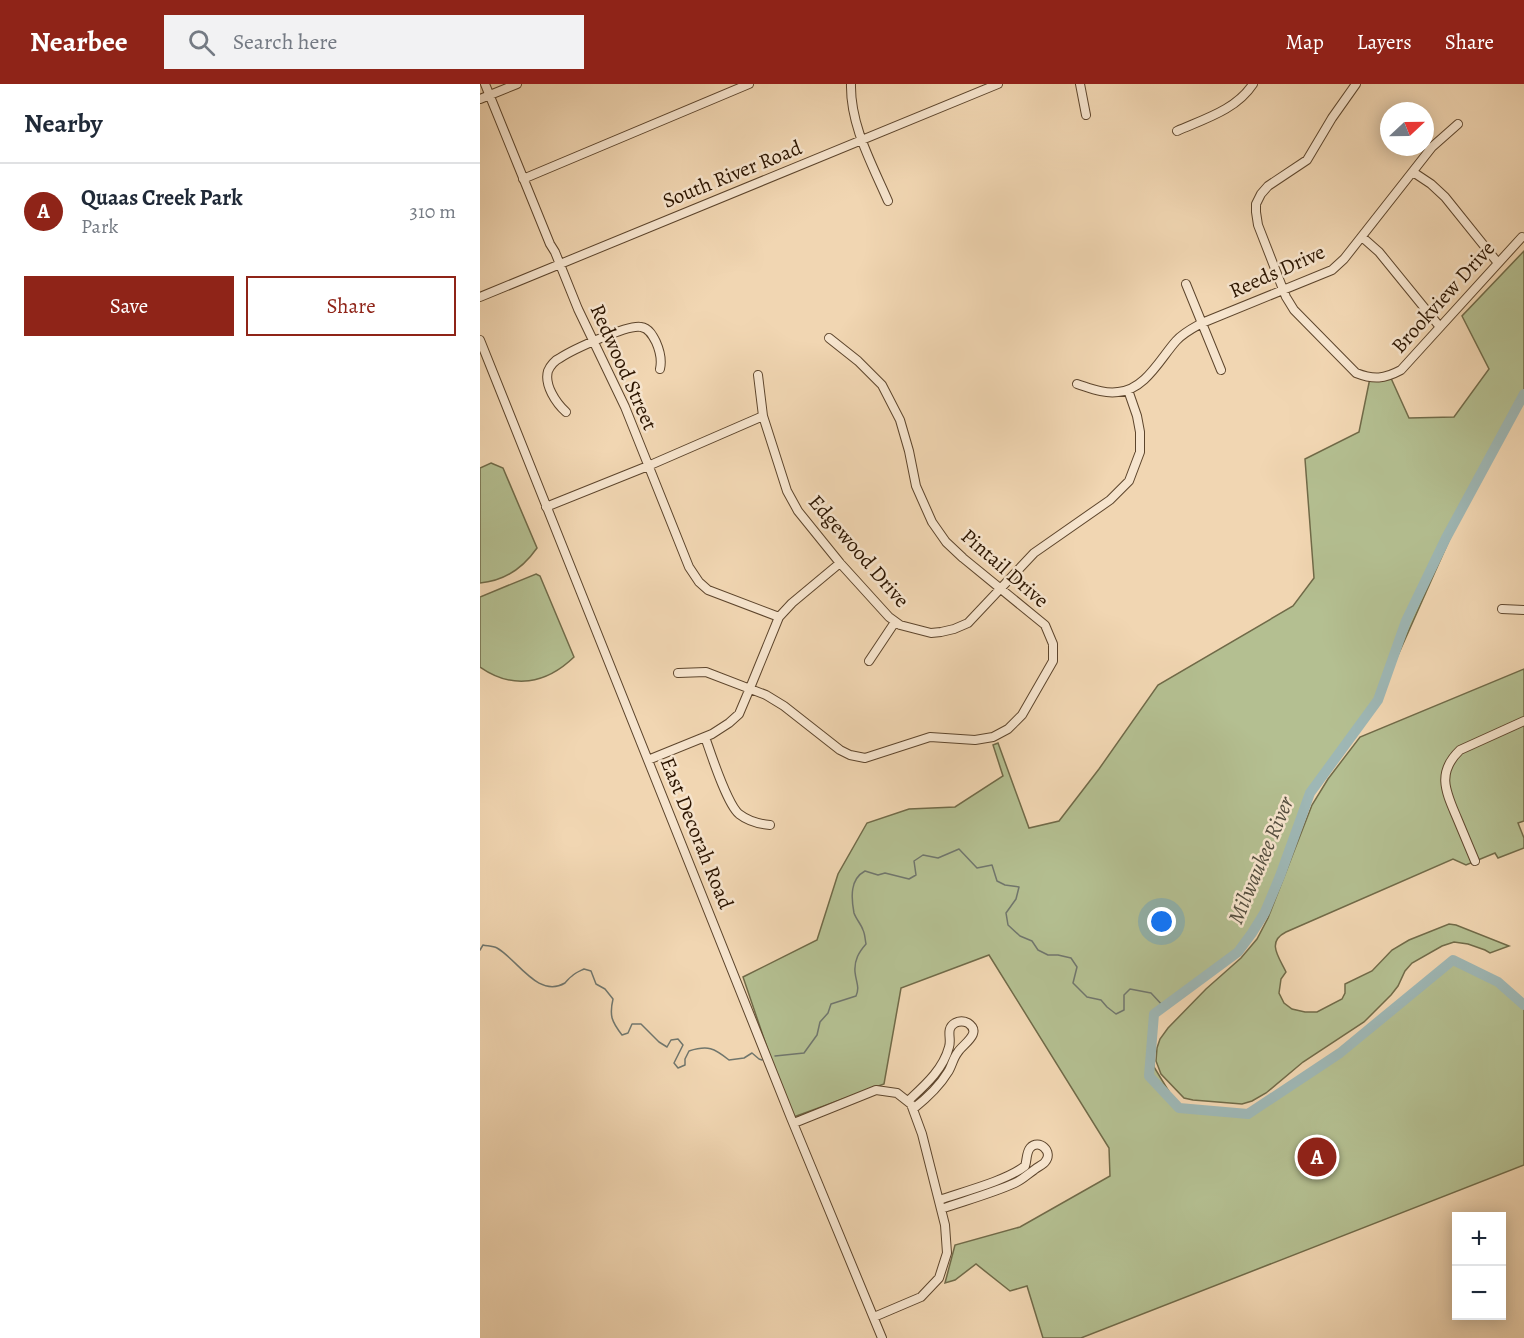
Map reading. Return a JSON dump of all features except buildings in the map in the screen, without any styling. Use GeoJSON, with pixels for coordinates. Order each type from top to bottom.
{"type":"FeatureCollection","features":[{"type":"Feature","properties":{"kind":"street","name":"Redwood Street"},"geometry":{"type":"LineString","coordinates":[[485,84],[559,263],[625,407],[689,567],[699,582],[708,590],[779,617]]}},
{"type":"Feature","properties":{"kind":"street"},"geometry":{"type":"LineString","coordinates":[[480,99],[517,84]]}},
{"type":"Feature","properties":{"kind":"street"},"geometry":{"type":"LineString","coordinates":[[523,179],[749,84]]}},
{"type":"Feature","properties":{"kind":"street"},"geometry":{"type":"LineString","coordinates":[[851,84],[850,95],[854,117],[888,201]]}},
{"type":"Feature","properties":{"kind":"street","name":"South River Road"},"geometry":{"type":"LineString","coordinates":[[480,297],[998,84]]}},
{"type":"Feature","properties":{"kind":"street"},"geometry":{"type":"LineString","coordinates":[[1080,84],[1086,115]]}},
{"type":"Feature","properties":{"kind":"street"},"geometry":{"type":"LineString","coordinates":[[1177,131],[1225,110],[1246,95],[1253,84]]}},
{"type":"Feature","properties":{"kind":"street","name":"Brookview Drive"},"geometry":{"type":"LineString","coordinates":[[1356,84],[1307,160],[1268,186],[1261,194],[1256,212],[1258,225],[1283,290],[1294,310],[1356,373],[1370,378],[1390,376],[1401,370],[1522,237]]}},
{"type":"Feature","properties":{"kind":"street","name":"Reeds Drive"},"geometry":{"type":"LineString","coordinates":[[1128,390],[1143,381],[1177,340],[1202,323],[1332,270],[1362,237],[1432,147],[1458,124]]}},
{"type":"Feature","properties":{"kind":"street"},"geometry":{"type":"LineString","coordinates":[[1413,172],[1445,197],[1498,263]]}},
{"type":"Feature","properties":{"kind":"street"},"geometry":{"type":"LineString","coordinates":[[1362,237],[1379,252],[1440,327]]}},
{"type":"Feature","properties":{"kind":"street"},"geometry":{"type":"LineString","coordinates":[[1186,284],[1221,370]]}},
{"type":"Feature","properties":{"kind":"street"},"geometry":{"type":"LineString","coordinates":[[566,412],[557,403],[547,380],[548,369],[558,358],[629,327],[642,327],[650,331],[657,345],[662,360],[660,369]]}},
{"type":"Feature","properties":{"kind":"street","name":"Pintail Drive"},"geometry":{"type":"LineString","coordinates":[[750,688],[784,706],[840,750],[865,758],[930,736],[975,740],[993,737],[1008,729],[1022,715],[1053,661],[1053,644],[1045,625],[963,558],[946,542],[932,522],[916,486],[900,420],[882,386],[858,361],[829,338]]}},
{"type":"Feature","properties":{"kind":"street","name":"East Decorah Road"},"geometry":{"type":"LineString","coordinates":[[480,340],[882,1338]]}},
{"type":"Feature","properties":{"kind":"street","name":"Edgewood Drive"},"geometry":{"type":"LineString","coordinates":[[758,375],[763,416],[787,491],[798,511],[840,563],[895,622],[931,633],[954,629],[968,623],[1034,553],[1110,500],[1129,481],[1140,452],[1140,432],[1128,390]]}},
{"type":"Feature","properties":{"kind":"street"},"geometry":{"type":"LineString","coordinates":[[1077,384],[1102,391],[1128,390]]}},
{"type":"Feature","properties":{"kind":"street"},"geometry":{"type":"LineString","coordinates":[[546,507],[763,416]]}},
{"type":"Feature","properties":{"kind":"street"},"geometry":{"type":"LineString","coordinates":[[648,760],[705,737],[729,723],[739,714],[779,617],[792,603],[840,563]]}},
{"type":"Feature","properties":{"kind":"street"},"geometry":{"type":"LineString","coordinates":[[1502,609],[1524,610]]}},
{"type":"Feature","properties":{"kind":"street"},"geometry":{"type":"LineString","coordinates":[[869,661],[895,622]]}},
{"type":"Feature","properties":{"kind":"street"},"geometry":{"type":"LineString","coordinates":[[678,673],[706,672],[750,688]]}},
{"type":"Feature","properties":{"kind":"street"},"geometry":{"type":"LineString","coordinates":[[1475,861],[1445,790],[1446,771],[1453,757],[1460,750],[1524,722]]}},
{"type":"Feature","properties":{"kind":"street"},"geometry":{"type":"LineString","coordinates":[[705,737],[731,804],[739,814],[750,821],[770,825]]}},
{"type":"Feature","properties":{"kind":"street"},"geometry":{"type":"LineString","coordinates":[[908,1101],[931,1080],[939,1068],[949,1049],[951,1041],[949,1028],[954,1023],[967,1022],[972,1027],[973,1034],[970,1040],[955,1056],[949,1071],[938,1087],[913,1109]]}},
{"type":"Feature","properties":{"kind":"street"},"geometry":{"type":"LineString","coordinates":[[794,1123],[876,1090],[897,1092],[911,1104],[922,1134],[940,1204],[945,1225],[947,1253],[939,1278],[921,1297],[874,1317]]}},
{"type":"Feature","properties":{"kind":"street"},"geometry":{"type":"LineString","coordinates":[[1038,1145],[1047,1150],[1046,1162],[1017,1183],[940,1204],[1021,1169],[1025,1166],[1027,1154],[1034,1146],[1038,1145]]}},
{"type":"Feature","properties":{"kind":"green space"},"geometry":{"type":"Polygon","coordinates":[[[1524,251],[1524,397],[1471,491],[1378,700],[1310,793],[1265,912],[1238,952],[1154,1014],[1154,1067],[1179,1108],[1248,1114],[1340,1053],[1453,960],[1498,982],[1524,1005],[1524,1165],[1081,1338],[1043,1338],[1027,1286],[1010,1291],[976,1264],[955,1280],[945,1283],[955,1245],[1020,1227],[1110,1176],[1109,1148],[989,955],[901,988],[884,1084],[791,1118],[743,977],[817,940],[838,874],[867,823],[909,809],[955,807],[1003,776],[993,745],[998,743],[1029,828],[1059,821],[1158,685],[1293,606],[1314,578],[1305,459],[1359,432],[1370,378],[1390,376],[1409,418],[1454,417],[1489,369],[1462,316],[1524,251]]]}},
{"type":"Feature","properties":{"kind":"green space"},"geometry":{"type":"Polygon","coordinates":[[[491,463],[503,468],[537,548],[526,562],[513,572],[497,580],[480,583],[480,468],[491,463]]]}},
{"type":"Feature","properties":{"kind":"green space"},"geometry":{"type":"Polygon","coordinates":[[[536,574],[540,576],[574,657],[541,678],[529,681],[505,679],[480,667],[480,597],[536,574]]]}},
{"type":"Feature","properties":{"kind":"green space"},"geometry":{"type":"Polygon","coordinates":[[[1524,669],[1524,821],[1518,823],[1524,838],[1524,848],[1498,858],[1495,853],[1466,865],[1453,859],[1286,932],[1280,936],[1275,945],[1286,972],[1281,979],[1279,993],[1284,1003],[1292,1009],[1317,1012],[1342,999],[1345,984],[1372,971],[1392,950],[1409,940],[1449,924],[1509,946],[1490,953],[1468,944],[1454,942],[1412,963],[1391,995],[1364,1022],[1303,1062],[1266,1093],[1252,1101],[1242,1104],[1184,1098],[1161,1074],[1156,1061],[1160,1039],[1168,1028],[1206,989],[1241,958],[1257,939],[1268,918],[1312,805],[1328,779],[1360,737],[1524,669]]]}},
{"type":"Feature","properties":{"kind":"waterway","name":"Milwaukee River"},"geometry":{"type":"LineString","coordinates":[[1524,394],[1446,538],[1406,621],[1378,700],[1310,793],[1265,912],[1238,952],[1154,1014],[1149,1076],[1179,1108],[1248,1114],[1340,1053],[1453,960],[1498,982],[1524,1005]]}},
{"type":"Feature","properties":{"kind":"waterway"},"geometry":{"type":"LineString","coordinates":[[775,1056],[804,1053],[817,1035],[820,1022],[828,1013],[831,1004],[856,996],[858,987],[855,964],[866,944],[864,932],[854,913],[852,901],[854,884],[860,874],[865,871],[878,875],[885,873],[909,879],[916,875],[914,861],[923,855],[938,858],[959,849],[977,868],[992,865],[997,881],[1019,887],[1016,899],[1006,913],[1008,925],[1020,936],[1032,941],[1038,950],[1048,955],[1071,958],[1077,967],[1073,983],[1087,997],[1101,1000],[1116,1014],[1124,1010],[1124,995],[1130,989],[1151,993],[1164,1007]]}},
{"type":"Feature","properties":{"kind":"waterway"},"geometry":{"type":"LineString","coordinates":[[480,950],[483,945],[497,948],[528,976],[546,986],[555,987],[565,983],[584,969],[591,971],[596,984],[605,989],[613,999],[612,1018],[622,1035],[628,1033],[632,1024],[641,1024],[667,1047],[671,1040],[678,1039],[683,1045],[674,1063],[678,1068],[685,1065],[689,1051],[701,1048],[715,1050],[729,1060],[744,1058],[752,1053],[762,1060]]}},
{"type":"Feature","properties":{"kind":"place","name":"Quaas Creek Park"},"geometry":{"type":"Point","coordinates":[1317,1157]}}]}
